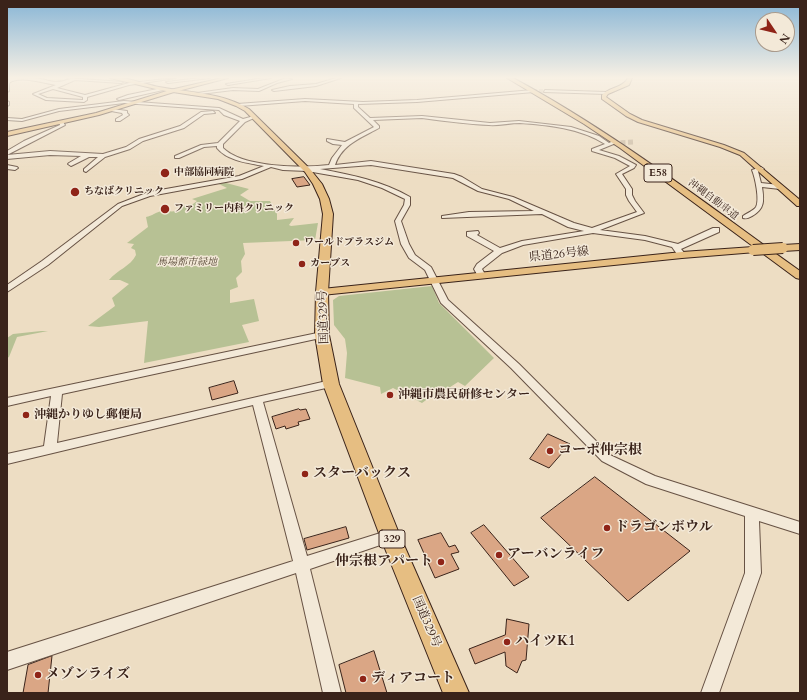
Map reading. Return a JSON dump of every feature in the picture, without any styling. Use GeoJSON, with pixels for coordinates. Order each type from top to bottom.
{"type":"FeatureCollection","features":[{"type":"Feature","properties":{"kind":"highway","name":"国道329号"},"geometry":{"type":"LineString","coordinates":[[248,111],[320,185],[327,209],[327,232],[322,292],[322,335],[331,384],[390,536],[456,693]]}},
{"type":"Feature","properties":{"kind":"highway","name":"沖縄自動車道"},"geometry":{"type":"LineString","coordinates":[[568,111],[602,133],[800,276]]}},
{"type":"Feature","properties":{"kind":"highway","name":"沖縄自動車道"},"geometry":{"type":"LineString","coordinates":[[574,111],[609,132],[800,268]]}},
{"type":"Feature","properties":{"kind":"main road"},"geometry":{"type":"LineString","coordinates":[[7,134],[79,119],[110,111]]}},
{"type":"Feature","properties":{"kind":"main road"},"geometry":{"type":"LineString","coordinates":[[623,111],[640,121],[733,150],[745,156],[800,204]]}},
{"type":"Feature","properties":{"kind":"main road","name":"県道26号線"},"geometry":{"type":"LineString","coordinates":[[322,292],[482,276],[680,251],[753,250],[800,247]]}},
{"type":"Feature","properties":{"kind":"street"},"geometry":{"type":"LineString","coordinates":[[7,118],[50,111]]}},
{"type":"Feature","properties":{"kind":"street"},"geometry":{"type":"LineString","coordinates":[[74,111],[79,119]]}},
{"type":"Feature","properties":{"kind":"street"},"geometry":{"type":"LineString","coordinates":[[117,111],[125,112],[124,114],[127,115],[118,120]]}},
{"type":"Feature","properties":{"kind":"street"},"geometry":{"type":"LineString","coordinates":[[329,140],[335,143],[345,144],[377,127],[360,111]]}},
{"type":"Feature","properties":{"kind":"street"},"geometry":{"type":"LineString","coordinates":[[7,157],[50,153],[103,156],[128,148],[141,140],[182,127],[203,113],[223,112],[243,121]]}},
{"type":"Feature","properties":{"kind":"street"},"geometry":{"type":"LineString","coordinates":[[177,158],[203,146],[220,144],[243,121],[254,117]]}},
{"type":"Feature","properties":{"kind":"street"},"geometry":{"type":"LineString","coordinates":[[370,119],[422,117],[448,121],[498,124],[513,122],[571,128],[597,137],[610,144],[594,150],[617,157],[633,165],[619,174],[630,190],[629,195],[641,214],[593,231],[522,243],[499,251],[480,266],[478,269],[482,276]]}},
{"type":"Feature","properties":{"kind":"street"},"geometry":{"type":"LineString","coordinates":[[7,153],[26,142],[63,125],[61,123]]}},
{"type":"Feature","properties":{"kind":"street"},"geometry":{"type":"LineString","coordinates":[[220,144],[220,148],[232,156],[269,166],[306,169],[361,179],[408,198],[407,205],[398,221],[405,244],[412,256],[428,269],[444,301],[515,366],[606,458],[651,480],[800,528]]}},
{"type":"Feature","properties":{"kind":"street"},"geometry":{"type":"LineString","coordinates":[[332,166],[345,144]]}},
{"type":"Feature","properties":{"kind":"street"},"geometry":{"type":"LineString","coordinates":[[71,164],[88,155]]}},
{"type":"Feature","properties":{"kind":"street"},"geometry":{"type":"LineString","coordinates":[[86,170],[103,156]]}},
{"type":"Feature","properties":{"kind":"street"},"geometry":{"type":"LineString","coordinates":[[306,169],[332,166],[379,164],[416,172],[454,176],[480,190],[511,198],[572,225],[593,231],[645,238],[675,244],[680,251],[716,230]]}},
{"type":"Feature","properties":{"kind":"street"},"geometry":{"type":"LineString","coordinates":[[7,166],[15,168]]}},
{"type":"Feature","properties":{"kind":"street"},"geometry":{"type":"LineString","coordinates":[[7,289],[41,267],[120,205],[149,194],[240,178],[269,166]]}},
{"type":"Feature","properties":{"kind":"street"},"geometry":{"type":"LineString","coordinates":[[745,217],[756,212],[760,205],[755,170],[761,169]]}},
{"type":"Feature","properties":{"kind":"street"},"geometry":{"type":"LineString","coordinates":[[758,185],[780,187]]}},
{"type":"Feature","properties":{"kind":"street"},"geometry":{"type":"LineString","coordinates":[[444,217],[464,214],[517,214],[544,212]]}},
{"type":"Feature","properties":{"kind":"street"},"geometry":{"type":"LineString","coordinates":[[475,233],[470,234],[499,251]]}},
{"type":"Feature","properties":{"kind":"street"},"geometry":{"type":"LineString","coordinates":[[7,402],[322,335]]}},
{"type":"Feature","properties":{"kind":"street"},"geometry":{"type":"LineString","coordinates":[[7,459],[331,384]]}},
{"type":"Feature","properties":{"kind":"street"},"geometry":{"type":"LineString","coordinates":[[50,448],[57,391]]}},
{"type":"Feature","properties":{"kind":"street"},"geometry":{"type":"LineString","coordinates":[[257,400],[302,565],[332,693]]}},
{"type":"Feature","properties":{"kind":"street"},"geometry":{"type":"LineString","coordinates":[[710,693],[753,573],[752,512]]}},
{"type":"Feature","properties":{"kind":"street"},"geometry":{"type":"LineString","coordinates":[[7,661],[390,536]]}},
{"type":"Feature","properties":{"kind":"green space","name":"馬場都市緑地"},"geometry":{"type":"Polygon","coordinates":[[[234,180],[226,183],[249,189],[240,195],[250,201],[270,201],[277,214],[277,220],[294,218],[289,225],[291,226],[318,223],[315,240],[243,243],[245,254],[241,261],[242,272],[236,278],[238,287],[230,290],[230,303],[254,299],[259,321],[242,325],[249,342],[144,363],[148,321],[99,327],[88,326],[115,306],[112,298],[129,284],[120,280],[109,280],[134,259],[136,255],[135,250],[131,248],[134,244],[127,243],[148,227],[146,217],[162,211],[174,211],[180,208],[180,204],[189,207],[197,201],[192,199],[227,188],[217,183],[234,180]]]}},
{"type":"Feature","properties":{"kind":"green space"},"geometry":{"type":"Polygon","coordinates":[[[432,286],[439,303],[494,358],[465,386],[458,382],[444,391],[440,390],[422,403],[393,388],[381,394],[380,387],[345,378],[347,353],[345,339],[334,325],[333,300],[339,296],[432,286]]]}},
{"type":"Feature","properties":{"kind":"green space"},"geometry":{"type":"Polygon","coordinates":[[[48,331],[17,337],[9,357],[7,358],[7,338],[13,334],[48,331]]]}},
{"type":"Feature","properties":{"kind":"building"},"geometry":{"type":"Polygon","coordinates":[[[304,177],[310,185],[297,187],[292,179],[304,177]]]}},
{"type":"Feature","properties":{"kind":"building"},"geometry":{"type":"Polygon","coordinates":[[[234,381],[238,393],[212,400],[209,388],[234,381]]]}},
{"type":"Feature","properties":{"kind":"building"},"geometry":{"type":"Polygon","coordinates":[[[299,409],[306,409],[310,419],[298,422],[299,425],[286,429],[285,426],[276,429],[272,417],[299,409]]]}},
{"type":"Feature","properties":{"kind":"building","name":"コーポ仲宗根"},"geometry":{"type":"Polygon","coordinates":[[[548,434],[570,444],[549,468],[530,459],[548,434]]]}},
{"type":"Feature","properties":{"kind":"building","name":"ドラゴンボウル"},"geometry":{"type":"Polygon","coordinates":[[[595,477],[690,551],[628,601],[541,518],[595,477]]]}},
{"type":"Feature","properties":{"kind":"building","name":"アーバンライフ"},"geometry":{"type":"Polygon","coordinates":[[[484,525],[529,577],[514,586],[471,533],[484,525]]]}},
{"type":"Feature","properties":{"kind":"building"},"geometry":{"type":"Polygon","coordinates":[[[346,527],[349,538],[307,550],[304,539],[346,527]]]}},
{"type":"Feature","properties":{"kind":"building","name":"仲宗根アパート"},"geometry":{"type":"Polygon","coordinates":[[[441,533],[449,547],[455,545],[459,552],[451,554],[459,569],[435,578],[418,540],[441,533]]]}},
{"type":"Feature","properties":{"kind":"building","name":"ハイツK1"},"geometry":{"type":"Polygon","coordinates":[[[507,619],[529,624],[526,660],[522,661],[517,673],[506,666],[505,652],[475,664],[469,649],[505,635],[507,619]]]}},
{"type":"Feature","properties":{"kind":"building","name":"ディアコート"},"geometry":{"type":"Polygon","coordinates":[[[374,651],[387,693],[346,693],[339,665],[374,651]]]}},
{"type":"Feature","properties":{"kind":"building","name":"メゾンライズ"},"geometry":{"type":"Polygon","coordinates":[[[52,656],[48,693],[23,693],[28,665],[52,656]]]}},
{"type":"Feature","properties":{"kind":"tunnel"},"geometry":{"type":"LineString","coordinates":[[613,143],[634,142]]}},
{"type":"Feature","properties":{"kind":"place","name":"中部協同病院"},"geometry":{"type":"Point","coordinates":[165,173]}},
{"type":"Feature","properties":{"kind":"place","name":"ちなばクリニック"},"geometry":{"type":"Point","coordinates":[75,192]}},
{"type":"Feature","properties":{"kind":"place","name":"ファミリー内科クリニック"},"geometry":{"type":"Point","coordinates":[165,209]}},
{"type":"Feature","properties":{"kind":"place","name":"ワールドプラスジム"},"geometry":{"type":"Point","coordinates":[296,243]}},
{"type":"Feature","properties":{"kind":"place","name":"カーブス"},"geometry":{"type":"Point","coordinates":[302,264]}},
{"type":"Feature","properties":{"kind":"place","name":"沖縄市農民研修センター"},"geometry":{"type":"Point","coordinates":[390,395]}},
{"type":"Feature","properties":{"kind":"place","name":"沖縄かりゆし郵便局"},"geometry":{"type":"Point","coordinates":[26,415]}},
{"type":"Feature","properties":{"kind":"place","name":"コーポ仲宗根"},"geometry":{"type":"Point","coordinates":[550,451]}},
{"type":"Feature","properties":{"kind":"place","name":"スターバックス"},"geometry":{"type":"Point","coordinates":[305,474]}},
{"type":"Feature","properties":{"kind":"place","name":"ドラゴンボウル"},"geometry":{"type":"Point","coordinates":[607,528]}},
{"type":"Feature","properties":{"kind":"place","name":"アーバンライフ"},"geometry":{"type":"Point","coordinates":[499,555]}},
{"type":"Feature","properties":{"kind":"place","name":"仲宗根アパート"},"geometry":{"type":"Point","coordinates":[441,562]}},
{"type":"Feature","properties":{"kind":"place","name":"ハイツK1"},"geometry":{"type":"Point","coordinates":[507,642]}},
{"type":"Feature","properties":{"kind":"place","name":"メゾンライズ"},"geometry":{"type":"Point","coordinates":[38,675]}},
{"type":"Feature","properties":{"kind":"place","name":"ディアコート"},"geometry":{"type":"Point","coordinates":[363,679]}}]}
